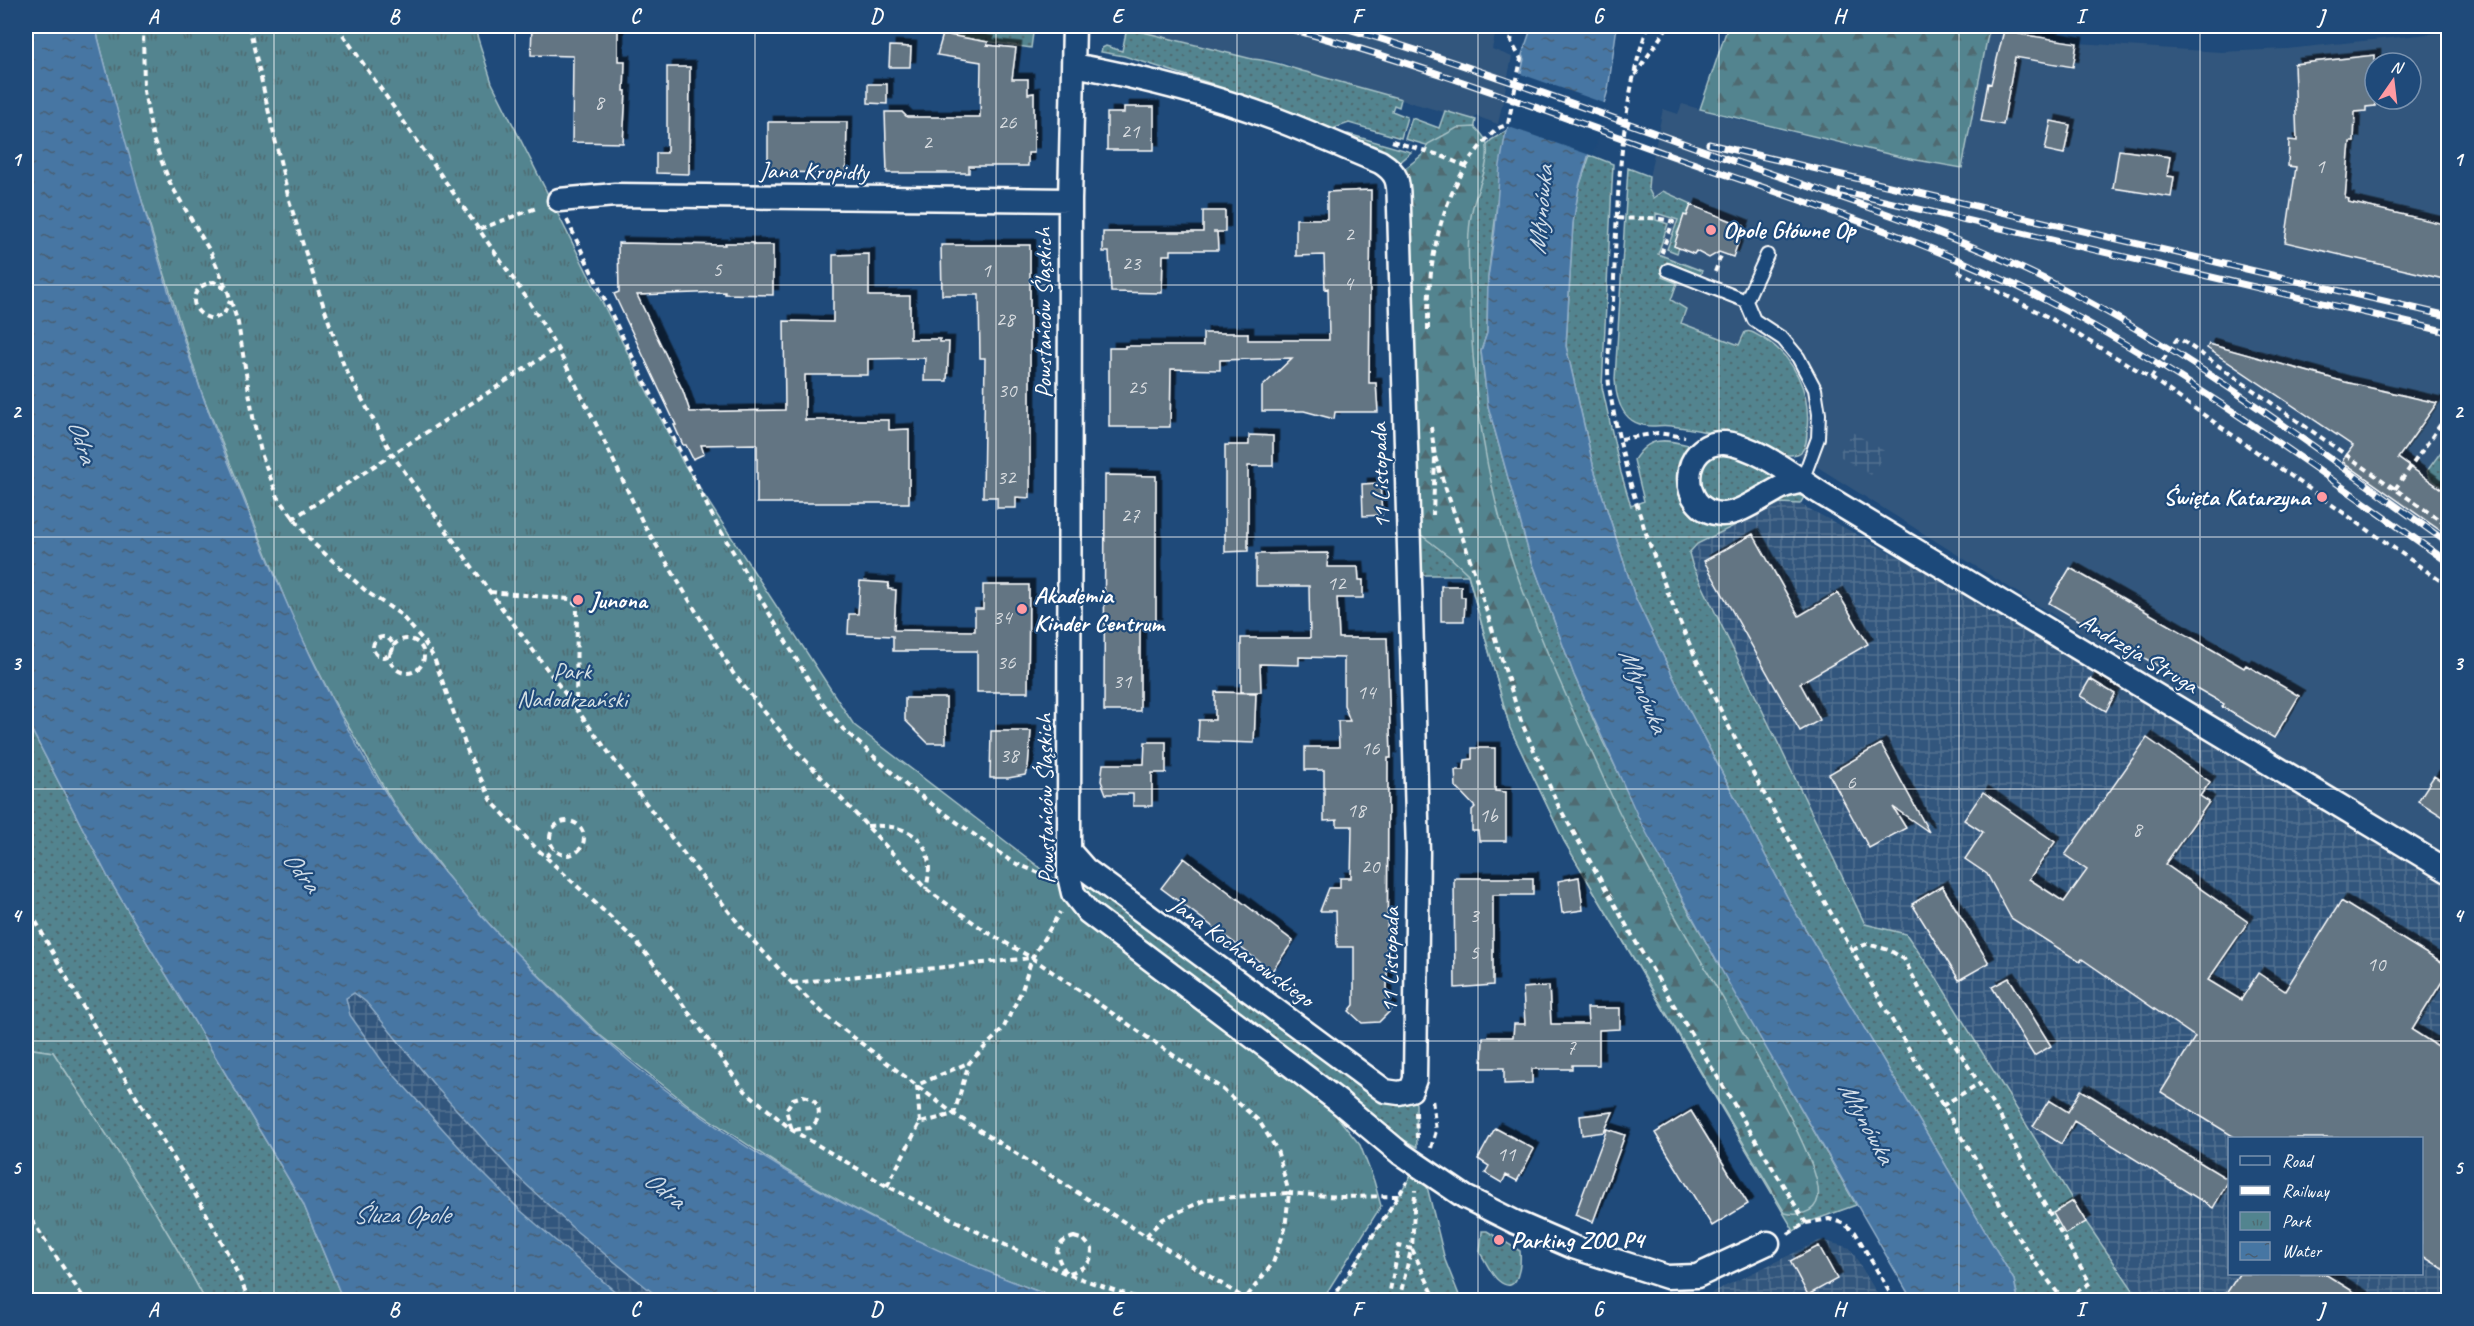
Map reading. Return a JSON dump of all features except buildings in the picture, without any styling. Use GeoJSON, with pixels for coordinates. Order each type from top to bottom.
{"type":"FeatureCollection","features":[{"type":"Feature","properties":{"kind":"street","name":"Powstańców Śląskich"},"geometry":{"type":"LineString","coordinates":[[1074,26],[1070,200],[1071,888],[1088,912],[1338,1101],[1417,1156],[1465,1197],[1573,1247],[1667,1276],[1697,1275],[1768,1243]]}},
{"type":"Feature","properties":{"kind":"street","name":"11 Listopada"},"geometry":{"type":"LineString","coordinates":[[1074,65],[1141,78],[1236,105],[1380,162],[1396,176],[1400,219],[1418,852],[1415,1079],[1411,1090],[1399,1093],[1385,1091]]}},
{"type":"Feature","properties":{"kind":"street","name":"Jana Kropidły"},"geometry":{"type":"LineString","coordinates":[[559,200],[615,195],[1070,200]]}},
{"type":"Feature","properties":{"kind":"street"},"geometry":{"type":"LineString","coordinates":[[1717,444],[1709,446],[1696,455],[1689,473],[1688,482],[1693,500],[1709,512],[1727,514],[1784,486],[1802,481]]}},
{"type":"Feature","properties":{"kind":"street","name":"Andrzeja Struga"},"geometry":{"type":"LineString","coordinates":[[1717,444],[1735,446],[1777,464],[2448,871]]}},
{"type":"Feature","properties":{"kind":"street","name":"Jana Kochanowskiego"},"geometry":{"type":"LineString","coordinates":[[1070,852],[1085,869],[1385,1091]]}},
{"type":"Feature","properties":{"kind":"lane"},"geometry":{"type":"LineString","coordinates":[[1746,301],[1767,255]]}},
{"type":"Feature","properties":{"kind":"lane"},"geometry":{"type":"LineString","coordinates":[[1668,270],[1746,301],[1754,320],[1783,339],[1798,357],[1815,389],[1819,414],[1818,438],[1802,481]]}},
{"type":"Feature","properties":{"kind":"path"},"geometry":{"type":"LineString","coordinates":[[144,26],[144,91],[153,139],[170,183],[211,253],[228,292],[238,322],[254,423],[262,456],[278,497],[292,519],[344,573],[400,614],[413,627],[423,647],[422,664],[409,673],[394,668],[390,654],[393,646],[402,640],[418,644],[423,647],[434,658],[469,755],[493,803],[634,940],[657,968],[742,1089],[792,1130],[887,1186],[981,1234],[1067,1274],[1143,1300]]}},
{"type":"Feature","properties":{"kind":"path"},"geometry":{"type":"LineString","coordinates":[[249,26],[289,200],[344,366],[392,454],[489,592],[738,923],[792,983],[827,1017],[954,1114],[1246,1300],[1273,1263],[1285,1229],[1289,1193],[1277,1150],[1259,1121],[1221,1088],[1032,958],[987,932],[926,889],[792,747],[733,673],[643,523],[557,348],[480,229],[337,26]]}},
{"type":"Feature","properties":{"kind":"path"},"geometry":{"type":"LineString","coordinates":[[1428,337],[1430,287],[1437,238],[1447,205],[1465,166],[1498,127],[1508,124],[1521,59],[1510,42],[1513,26]]}},
{"type":"Feature","properties":{"kind":"path"},"geometry":{"type":"LineString","coordinates":[[1648,26],[1633,78],[1617,218],[1609,386],[1633,490],[1661,574],[1683,632],[1734,737],[1852,951],[1942,1106],[1977,1161],[2018,1237],[2063,1300],[2090,1283],[2039,1195],[2001,1118],[1920,990],[1904,959],[1889,950],[1867,944],[1852,951]]}},
{"type":"Feature","properties":{"kind":"path"},"geometry":{"type":"LineString","coordinates":[[1633,78],[1668,26]]}},
{"type":"Feature","properties":{"kind":"path"},"geometry":{"type":"LineString","coordinates":[[480,229],[559,200],[620,332],[716,523],[821,701],[843,729],[907,786],[1012,862],[1071,888],[1032,958],[1022,990],[1003,1029],[969,1063],[916,1085]]}},
{"type":"Feature","properties":{"kind":"path"},"geometry":{"type":"LineString","coordinates":[[1617,218],[1642,220],[1656,216],[1673,222],[1662,251],[1672,255]]}},
{"type":"Feature","properties":{"kind":"path"},"geometry":{"type":"LineString","coordinates":[[1709,269],[1715,272]]}},
{"type":"Feature","properties":{"kind":"path"},"geometry":{"type":"LineString","coordinates":[[1958,271],[2048,317],[2151,378],[2448,586]]}},
{"type":"Feature","properties":{"kind":"path"},"geometry":{"type":"LineString","coordinates":[[228,292],[213,282],[202,285],[195,294],[194,305],[201,315],[213,319],[228,310],[230,298]]}},
{"type":"Feature","properties":{"kind":"path"},"geometry":{"type":"LineString","coordinates":[[2151,378],[2177,339],[2180,339],[2448,526]]}},
{"type":"Feature","properties":{"kind":"path"},"geometry":{"type":"LineString","coordinates":[[292,519],[557,348]]}},
{"type":"Feature","properties":{"kind":"path"},"geometry":{"type":"LineString","coordinates":[[2396,489],[2448,414]]}},
{"type":"Feature","properties":{"kind":"path"},"geometry":{"type":"LineString","coordinates":[[1429,416],[1435,457],[1521,721],[1558,806],[1641,951],[1806,1223]]}},
{"type":"Feature","properties":{"kind":"path"},"geometry":{"type":"LineString","coordinates":[[1621,439],[1670,433],[1717,444]]}},
{"type":"Feature","properties":{"kind":"path"},"geometry":{"type":"LineString","coordinates":[[489,592],[570,599],[577,605],[576,709]]}},
{"type":"Feature","properties":{"kind":"path"},"geometry":{"type":"LineString","coordinates":[[390,654],[379,656],[375,652],[374,642],[386,637],[393,646]]}},
{"type":"Feature","properties":{"kind":"path"},"geometry":{"type":"LineString","coordinates":[[562,821],[578,825],[584,834],[584,840],[579,849],[574,853],[564,854],[555,849],[550,839],[554,828],[562,821]]}},
{"type":"Feature","properties":{"kind":"path"},"geometry":{"type":"LineString","coordinates":[[867,826],[886,825],[903,829],[919,841],[929,854],[930,872],[926,889]]}},
{"type":"Feature","properties":{"kind":"path"},"geometry":{"type":"LineString","coordinates":[[546,857],[555,849]]}},
{"type":"Feature","properties":{"kind":"path"},"geometry":{"type":"LineString","coordinates":[[26,903],[112,1056],[190,1186],[236,1268],[249,1300]]}},
{"type":"Feature","properties":{"kind":"path"},"geometry":{"type":"LineString","coordinates":[[792,983],[1032,958]]}},
{"type":"Feature","properties":{"kind":"path"},"geometry":{"type":"LineString","coordinates":[[954,1114],[969,1063]]}},
{"type":"Feature","properties":{"kind":"path"},"geometry":{"type":"LineString","coordinates":[[1942,1106],[1980,1083]]}},
{"type":"Feature","properties":{"kind":"path"},"geometry":{"type":"LineString","coordinates":[[887,1186],[920,1124],[916,1085]]}},
{"type":"Feature","properties":{"kind":"path"},"geometry":{"type":"LineString","coordinates":[[798,1096],[809,1097],[817,1104],[818,1120],[810,1128],[792,1130],[786,1114],[789,1103],[798,1096]]}},
{"type":"Feature","properties":{"kind":"path"},"geometry":{"type":"LineString","coordinates":[[1417,1156],[1427,1159],[1436,1131],[1432,1099]]}},
{"type":"Feature","properties":{"kind":"path"},"geometry":{"type":"LineString","coordinates":[[1399,1300],[1412,1249],[1417,1156],[1416,1104]]}},
{"type":"Feature","properties":{"kind":"path"},"geometry":{"type":"LineString","coordinates":[[920,1124],[954,1114]]}},
{"type":"Feature","properties":{"kind":"path"},"geometry":{"type":"LineString","coordinates":[[1332,1300],[1399,1196],[1417,1156]]}},
{"type":"Feature","properties":{"kind":"path"},"geometry":{"type":"LineString","coordinates":[[1145,1236],[1163,1219],[1207,1199],[1289,1193],[1340,1197],[1399,1196]]}},
{"type":"Feature","properties":{"kind":"path"},"geometry":{"type":"LineString","coordinates":[[26,1212],[85,1300]]}},
{"type":"Feature","properties":{"kind":"path"},"geometry":{"type":"LineString","coordinates":[[1768,1243],[1806,1223],[1829,1219],[1843,1223],[1855,1232],[1894,1300]]}},
{"type":"Feature","properties":{"kind":"path"},"geometry":{"type":"LineString","coordinates":[[1074,1237],[1084,1240],[1092,1249],[1092,1259],[1085,1267],[1067,1274],[1057,1257],[1058,1247],[1064,1240],[1074,1237]]}},
{"type":"Feature","properties":{"kind":"path"},"geometry":{"type":"LineString","coordinates":[[1388,1300],[1399,1246],[1412,1249]]}},
{"type":"Feature","properties":{"kind":"path"},"geometry":{"type":"LineString","coordinates":[[1412,1249],[1436,1300]]}},
{"type":"Feature","properties":{"kind":"shaded area"},"geometry":{"type":"Polygon","coordinates":[[[1119,26],[1497,26],[1492,49],[1512,57],[1498,124],[1476,116],[1474,120],[1444,112],[1303,72],[1287,64],[1267,59],[1252,59],[1119,26]]]}},
{"type":"Feature","properties":{"kind":"shaded area"},"geometry":{"type":"Polygon","coordinates":[[[1989,29],[2077,43],[2221,52],[2287,49],[2448,32],[2448,856],[2171,689],[1797,454],[1680,410],[1649,390],[1656,216],[1648,183],[1663,109],[1678,114],[1682,104],[1734,119],[1905,158],[1962,168],[1989,29]]]}},
{"type":"Feature","properties":{"kind":"shaded area"},"geometry":{"type":"Polygon","coordinates":[[[1852,432],[1886,452],[1871,475],[1838,455],[1852,432]]]}},
{"type":"Feature","properties":{"kind":"shaded area"},"geometry":{"type":"Polygon","coordinates":[[[1780,503],[1800,504],[2014,619],[2448,878],[2448,1300],[2140,1300],[2086,1222],[1936,977],[1906,934],[1865,924],[1692,564],[1689,553],[1697,544],[1780,503]]]}},
{"type":"Feature","properties":{"kind":"shaded area"},"geometry":{"type":"Polygon","coordinates":[[[354,993],[366,1002],[435,1086],[515,1174],[575,1230],[662,1300],[625,1300],[521,1211],[479,1169],[385,1065],[350,1015],[346,998],[354,993]]]}},
{"type":"Feature","properties":{"kind":"shaded area"},"geometry":{"type":"Polygon","coordinates":[[[1821,1240],[1850,1248],[1881,1300],[1707,1300],[1713,1292],[1821,1240]]]}},
{"type":"Feature","properties":{"kind":"green space","name":"Park Nadodrzański"},"geometry":{"type":"Polygon","coordinates":[[[95,26],[474,26],[492,83],[683,463],[854,725],[1073,893],[1326,1103],[1360,1145],[1381,1206],[1322,1300],[1061,1300],[953,1259],[847,1205],[786,1170],[692,1108],[601,1036],[515,952],[458,890],[396,808],[333,700],[295,624],[201,391],[133,172],[95,26]]]}},
{"type":"Feature","properties":{"kind":"green space"},"geometry":{"type":"Polygon","coordinates":[[[887,26],[1034,26],[1031,48],[887,26]]]}},
{"type":"Feature","properties":{"kind":"green space"},"geometry":{"type":"Polygon","coordinates":[[[1728,26],[1971,26],[1989,29],[1962,168],[1905,158],[1700,109],[1728,26]]]}},
{"type":"Feature","properties":{"kind":"green space"},"geometry":{"type":"Polygon","coordinates":[[[1127,28],[1252,59],[1273,62],[1401,99],[1399,107],[1394,105],[1392,111],[1407,117],[1401,138],[1349,123],[1329,130],[1262,101],[1212,86],[1213,84],[1124,56],[1101,52],[1106,46],[1122,51],[1127,28]]]}},
{"type":"Feature","properties":{"kind":"green space"},"geometry":{"type":"Polygon","coordinates":[[[1445,111],[1476,120],[1474,130],[1458,154],[1405,139],[1412,118],[1439,128],[1445,111]]]}},
{"type":"Feature","properties":{"kind":"green space"},"geometry":{"type":"Polygon","coordinates":[[[1475,127],[1486,141],[1487,159],[1474,203],[1469,232],[1473,358],[1485,452],[1507,544],[1554,668],[1621,816],[1650,872],[1798,1133],[1817,1182],[1818,1198],[1813,1208],[1805,1213],[1785,1213],[1564,841],[1510,728],[1468,574],[1420,534],[1403,170],[1422,155],[1428,144],[1457,128],[1475,127]]]}},
{"type":"Feature","properties":{"kind":"green space"},"geometry":{"type":"Polygon","coordinates":[[[1506,131],[1488,278],[1487,333],[1481,351],[1488,406],[1529,553],[1574,675],[1602,740],[1685,905],[1856,1205],[1806,1223],[1794,1231],[1564,841],[1510,728],[1468,575],[1417,575],[1435,308],[1464,177],[1491,140],[1506,131]]]}},
{"type":"Feature","properties":{"kind":"green space"},"geometry":{"type":"Polygon","coordinates":[[[1348,134],[1411,152],[1398,163],[1342,135],[1348,134]]]}},
{"type":"Feature","properties":{"kind":"green space"},"geometry":{"type":"Polygon","coordinates":[[[1590,155],[1613,164],[1602,387],[1621,473],[1631,506],[1644,501],[1634,460],[1646,446],[1660,441],[1693,446],[1693,511],[1783,495],[1794,494],[1804,497],[1800,504],[1780,503],[1697,544],[1689,553],[1692,564],[1865,924],[1906,934],[1936,977],[2086,1222],[2140,1300],[2018,1300],[2014,1280],[1794,910],[1688,708],[1635,597],[1594,469],[1566,346],[1573,223],[1579,187],[1590,155]]]}},
{"type":"Feature","properties":{"kind":"green space"},"geometry":{"type":"Polygon","coordinates":[[[1628,168],[1649,176],[1648,188],[1653,198],[1663,191],[1692,204],[1677,233],[1679,234],[1674,246],[1679,248],[1677,253],[1667,249],[1678,220],[1656,213],[1656,220],[1668,224],[1658,254],[1702,271],[1700,275],[1667,262],[1662,277],[1677,283],[1671,300],[1686,309],[1681,323],[1739,345],[1745,332],[1751,332],[1783,354],[1798,376],[1806,402],[1807,437],[1802,451],[1796,454],[1776,454],[1704,431],[1642,425],[1628,417],[1623,411],[1617,396],[1615,379],[1628,168]]]}},
{"type":"Feature","properties":{"kind":"green space"},"geometry":{"type":"Polygon","coordinates":[[[2448,442],[2448,492],[2430,478],[2427,471],[2448,442]]]}},
{"type":"Feature","properties":{"kind":"green space"},"geometry":{"type":"Polygon","coordinates":[[[1723,451],[1773,470],[1778,477],[1731,504],[1714,505],[1696,486],[1704,457],[1723,451]]]}},
{"type":"Feature","properties":{"kind":"green space"},"geometry":{"type":"Polygon","coordinates":[[[26,719],[109,879],[303,1203],[343,1300],[205,1300],[151,1205],[53,1052],[26,1048],[26,719]]]}},
{"type":"Feature","properties":{"kind":"green space"},"geometry":{"type":"Polygon","coordinates":[[[1085,869],[1385,1091],[1411,1090],[1416,1104],[1417,1147],[1378,1126],[1073,893],[1085,869]]]}},
{"type":"Feature","properties":{"kind":"green space"},"geometry":{"type":"Polygon","coordinates":[[[26,1048],[53,1052],[151,1205],[205,1300],[26,1300],[26,1048]]]}},
{"type":"Feature","properties":{"kind":"green space"},"geometry":{"type":"Polygon","coordinates":[[[1417,1166],[1423,1170],[1445,1260],[1461,1300],[1332,1300],[1417,1166]]]}},
{"type":"Feature","properties":{"kind":"green space"},"geometry":{"type":"Polygon","coordinates":[[[1482,1231],[1487,1231],[1520,1251],[1517,1276],[1511,1285],[1506,1285],[1496,1278],[1480,1253],[1482,1231]]]}},
{"type":"Feature","properties":{"kind":"water"},"geometry":{"type":"Polygon","coordinates":[[[26,26],[95,26],[157,255],[201,391],[235,480],[286,602],[335,706],[393,804],[440,868],[511,947],[601,1037],[706,1119],[761,1156],[878,1221],[938,1250],[1061,1300],[662,1300],[575,1230],[515,1174],[435,1086],[366,1002],[354,993],[346,998],[350,1015],[385,1065],[479,1169],[521,1211],[625,1300],[343,1300],[303,1203],[109,879],[26,719],[26,26]]]}},
{"type":"Feature","properties":{"kind":"water","name":"Młynówka"},"geometry":{"type":"Polygon","coordinates":[[[1532,26],[1617,26],[1608,90],[1579,187],[1573,223],[1566,346],[1594,469],[1635,597],[1688,708],[1794,910],[2014,1280],[2018,1300],[1912,1300],[1733,991],[1640,821],[1574,675],[1529,553],[1488,406],[1481,351],[1487,333],[1488,278],[1500,165],[1524,59],[1522,55],[1532,26]]]}},
{"type":"Feature","properties":{"kind":"pier"},"geometry":{"type":"Polygon","coordinates":[[[1518,73],[1607,104],[1593,156],[1506,126],[1518,73]]]}},
{"type":"Feature","properties":{"kind":"railway"},"geometry":{"type":"LineString","coordinates":[[1280,26],[1432,72],[1820,207],[1911,241],[2001,279],[2098,328],[2201,391],[2301,458],[2448,562]]}},
{"type":"Feature","properties":{"kind":"railway"},"geometry":{"type":"LineString","coordinates":[[1338,26],[1482,72],[1851,201],[1939,233],[2024,270],[2116,317],[2166,347],[2262,410],[2448,543]]}},
{"type":"Feature","properties":{"kind":"railway"},"geometry":{"type":"LineString","coordinates":[[1709,144],[2448,316]]}},
{"type":"Feature","properties":{"kind":"railway"},"geometry":{"type":"LineString","coordinates":[[1841,191],[2448,332]]}},
{"type":"Feature","properties":{"kind":"place","name":"Opole Główne Op"},"geometry":{"type":"Point","coordinates":[1711,230]}},
{"type":"Feature","properties":{"kind":"place","name":"Święta Katarzyna"},"geometry":{"type":"Point","coordinates":[2322,497]}},
{"type":"Feature","properties":{"kind":"place","name":"Junona"},"geometry":{"type":"Point","coordinates":[578,600]}},
{"type":"Feature","properties":{"kind":"place","name":"Akademia Kinder Centrum"},"geometry":{"type":"Point","coordinates":[1022,609]}},
{"type":"Feature","properties":{"kind":"place","name":"Parking ZOO P4"},"geometry":{"type":"Point","coordinates":[1499,1240]}},
{"type":"Feature","properties":{"kind":"water label","name":"Odra"},"geometry":{"type":"Point","coordinates":[83,441]}},
{"type":"Feature","properties":{"kind":"water label","name":"Odra"},"geometry":{"type":"Point","coordinates":[302,871]}},
{"type":"Feature","properties":{"kind":"water label","name":"Odra"},"geometry":{"type":"Point","coordinates":[665,1189]}},
{"type":"Feature","properties":{"kind":"water label","name":"Śluza Opole"},"geometry":{"type":"Point","coordinates":[401,1214]}}]}
